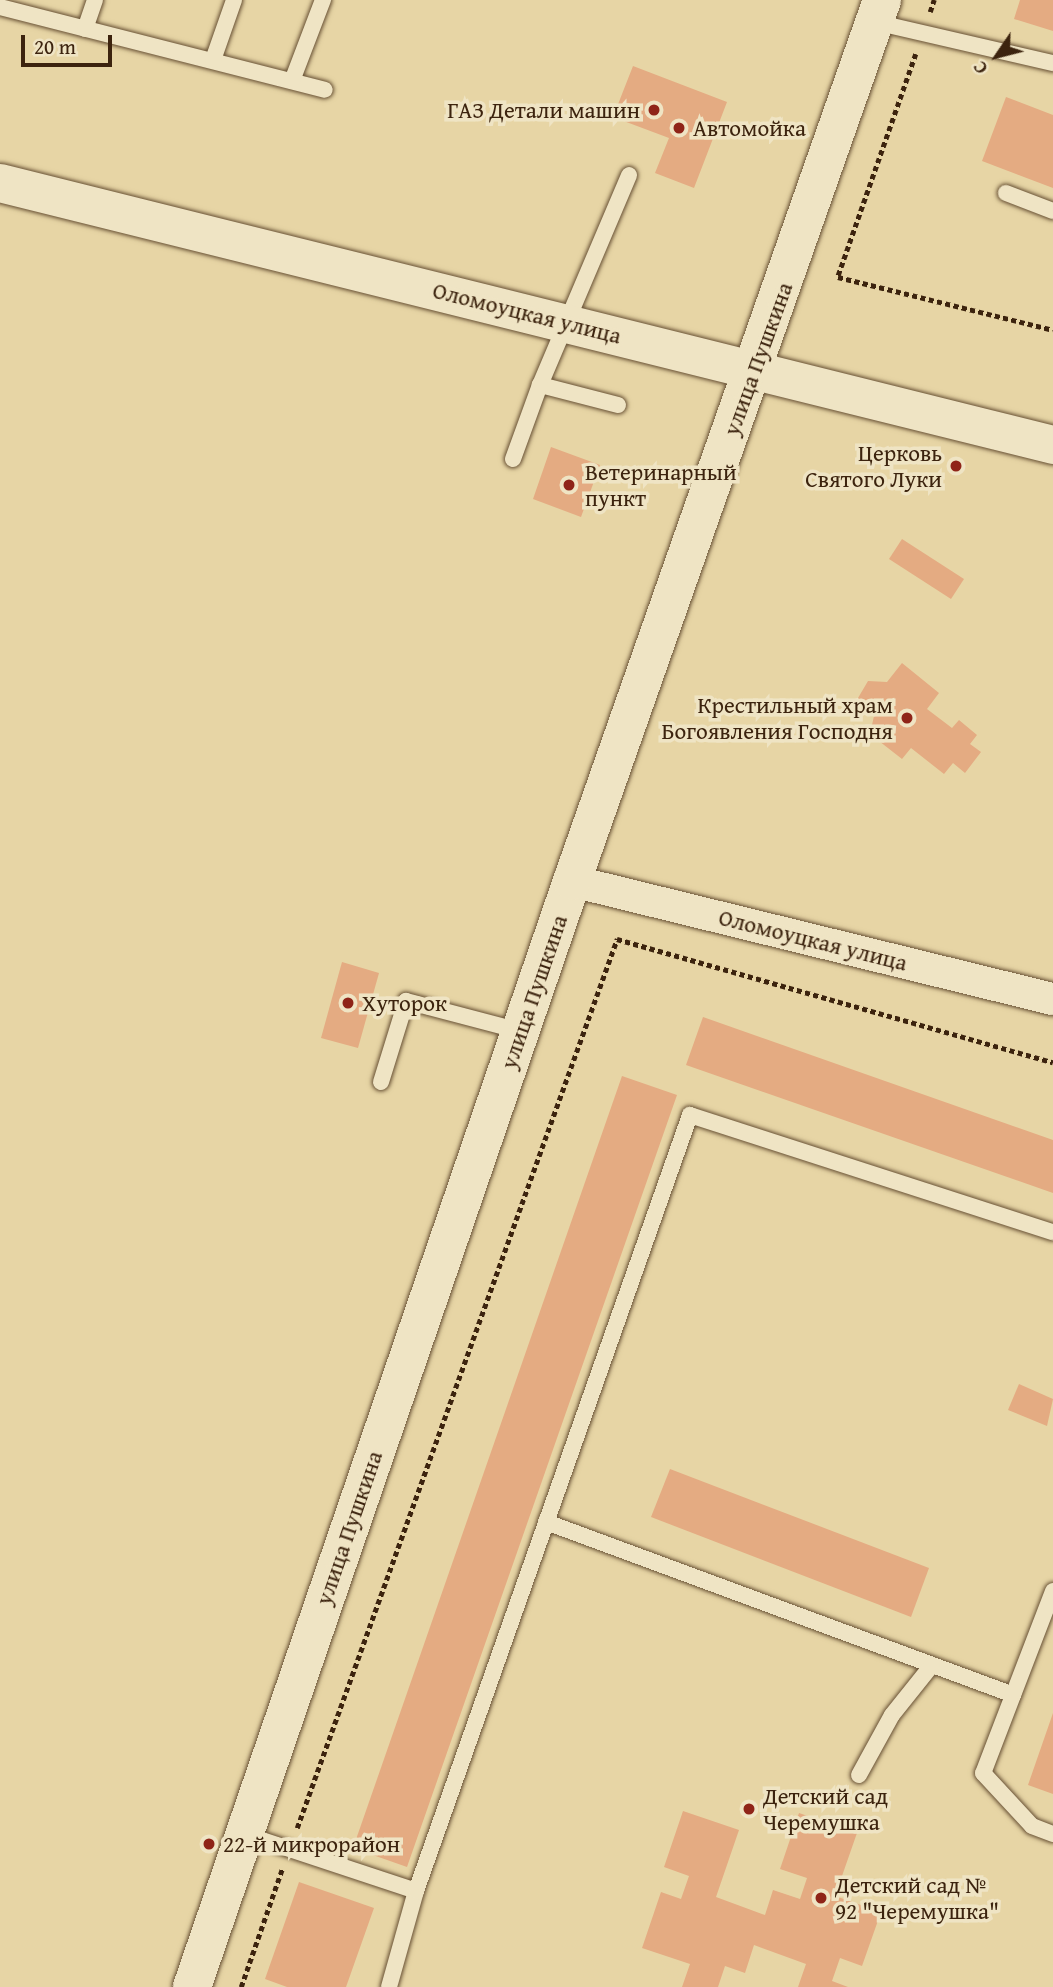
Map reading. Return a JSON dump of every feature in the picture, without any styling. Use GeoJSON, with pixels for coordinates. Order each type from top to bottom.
{"type":"FeatureCollection","features":[{"type":"Feature","properties":{"kind":"street","name":"улица Пушкина"},"geometry":{"type":"LineString","coordinates":[[192,1987],[572,881],[755,371],[878,11]]}},
{"type":"Feature","properties":{"kind":"street","name":"Оломоуцкая улица"},"geometry":{"type":"LineString","coordinates":[[0,183],[1053,445]]}},
{"type":"Feature","properties":{"kind":"street","name":"Оломоуцкая улица"},"geometry":{"type":"LineString","coordinates":[[572,881],[1053,999]]}},
{"type":"Feature","properties":{"kind":"lane"},"geometry":{"type":"LineString","coordinates":[[85,29],[95,0]]}},
{"type":"Feature","properties":{"kind":"lane"},"geometry":{"type":"LineString","coordinates":[[213,60],[234,0]]}},
{"type":"Feature","properties":{"kind":"lane"},"geometry":{"type":"LineString","coordinates":[[292,81],[323,0]]}},
{"type":"Feature","properties":{"kind":"lane"},"geometry":{"type":"LineString","coordinates":[[9,6],[85,29],[325,90]]}},
{"type":"Feature","properties":{"kind":"lane"},"geometry":{"type":"LineString","coordinates":[[878,11],[923,33],[1053,63]]}},
{"type":"Feature","properties":{"kind":"lane"},"geometry":{"type":"LineString","coordinates":[[513,459],[565,322],[629,175]]}},
{"type":"Feature","properties":{"kind":"lane"},"geometry":{"type":"LineString","coordinates":[[1006,193],[1053,211]]}},
{"type":"Feature","properties":{"kind":"lane"},"geometry":{"type":"LineString","coordinates":[[540,385],[618,405]]}},
{"type":"Feature","properties":{"kind":"lane"},"geometry":{"type":"LineString","coordinates":[[381,1082],[406,1002],[520,1031]]}},
{"type":"Feature","properties":{"kind":"lane"},"geometry":{"type":"LineString","coordinates":[[389,1987],[416,1891],[691,1115],[1053,1232]]}},
{"type":"Feature","properties":{"kind":"lane"},"geometry":{"type":"LineString","coordinates":[[547,1522],[1013,1695]]}},
{"type":"Feature","properties":{"kind":"lane"},"geometry":{"type":"LineString","coordinates":[[1053,1591],[983,1773],[1032,1826],[1053,1834]]}},
{"type":"Feature","properties":{"kind":"lane"},"geometry":{"type":"LineString","coordinates":[[859,1775],[892,1715],[932,1665]]}},
{"type":"Feature","properties":{"kind":"lane"},"geometry":{"type":"LineString","coordinates":[[244,1834],[416,1891]]}},
{"type":"Feature","properties":{"kind":"path"},"geometry":{"type":"LineString","coordinates":[[934,0],[838,276],[1053,330]]}},
{"type":"Feature","properties":{"kind":"path"},"geometry":{"type":"LineString","coordinates":[[241,1987],[617,939],[1053,1062]]}},
{"type":"Feature","properties":{"kind":"building"},"geometry":{"type":"Polygon","coordinates":[[[1020,0],[1053,0],[1053,31],[1014,19],[1020,0]]]}},
{"type":"Feature","properties":{"kind":"building","name":"Автомойка"},"geometry":{"type":"Polygon","coordinates":[[[633,66],[727,102],[694,188],[655,173],[669,138],[613,117],[633,66]]]}},
{"type":"Feature","properties":{"kind":"building"},"geometry":{"type":"Polygon","coordinates":[[[1006,97],[1053,115],[1053,188],[982,161],[1006,97]]]}},
{"type":"Feature","properties":{"kind":"building"},"geometry":{"type":"Polygon","coordinates":[[[551,447],[600,465],[581,517],[533,499],[551,447]]]}},
{"type":"Feature","properties":{"kind":"building"},"geometry":{"type":"Polygon","coordinates":[[[902,539],[964,579],[951,599],[889,559],[902,539]]]}},
{"type":"Feature","properties":{"kind":"building","name":"Крестильный храм Богоявления Господня"},"geometry":{"type":"Polygon","coordinates":[[[902,663],[939,693],[927,709],[952,728],[959,720],[977,735],[970,744],[981,752],[965,773],[953,763],[944,774],[911,748],[902,759],[870,734],[874,716],[858,698],[868,681],[887,682],[902,663]]]}},
{"type":"Feature","properties":{"kind":"building"},"geometry":{"type":"Polygon","coordinates":[[[342,962],[379,973],[358,1048],[321,1038],[342,962]]]}},
{"type":"Feature","properties":{"kind":"building"},"geometry":{"type":"Polygon","coordinates":[[[703,1017],[1053,1140],[1053,1193],[686,1065],[703,1017]]]}},
{"type":"Feature","properties":{"kind":"building"},"geometry":{"type":"Polygon","coordinates":[[[622,1076],[677,1095],[407,1867],[353,1848],[622,1076]]]}},
{"type":"Feature","properties":{"kind":"building"},"geometry":{"type":"Polygon","coordinates":[[[1019,1384],[1053,1399],[1047,1426],[1008,1410],[1019,1384]]]}},
{"type":"Feature","properties":{"kind":"building"},"geometry":{"type":"Polygon","coordinates":[[[670,1469],[929,1568],[911,1617],[651,1517],[670,1469]]]}},
{"type":"Feature","properties":{"kind":"building"},"geometry":{"type":"Polygon","coordinates":[[[1053,1713],[1053,1794],[1028,1785],[1053,1713]]]}},
{"type":"Feature","properties":{"kind":"building","name":"Детский сад № 92 \"Черемушка\""},"geometry":{"type":"Polygon","coordinates":[[[683,1811],[739,1830],[716,1897],[765,1915],[773,1890],[800,1899],[807,1878],[780,1869],[799,1813],[857,1833],[835,1896],[881,1912],[862,1966],[840,1958],[832,1981],[848,1987],[798,1987],[806,1964],[754,1945],[745,1973],[725,1966],[718,1987],[682,1987],[690,1964],[642,1948],[661,1892],[681,1899],[689,1876],[664,1867],[683,1811]]]}},
{"type":"Feature","properties":{"kind":"building"},"geometry":{"type":"Polygon","coordinates":[[[299,1882],[374,1908],[346,1987],[287,1987],[265,1979],[299,1882]]]}},
{"type":"Feature","properties":{"kind":"place","name":"ГАЗ Детали машин"},"geometry":{"type":"Point","coordinates":[654,110]}},
{"type":"Feature","properties":{"kind":"place","name":"Автомойка"},"geometry":{"type":"Point","coordinates":[679,128]}},
{"type":"Feature","properties":{"kind":"place","name":"Церковь Святого Луки"},"geometry":{"type":"Point","coordinates":[956,466]}},
{"type":"Feature","properties":{"kind":"place","name":"Ветеринарный пункт"},"geometry":{"type":"Point","coordinates":[569,485]}},
{"type":"Feature","properties":{"kind":"place","name":"Крестильный храм Богоявления Господня"},"geometry":{"type":"Point","coordinates":[907,718]}},
{"type":"Feature","properties":{"kind":"place","name":"Хуторок"},"geometry":{"type":"Point","coordinates":[348,1003]}},
{"type":"Feature","properties":{"kind":"place","name":"Детский сад Черемушка"},"geometry":{"type":"Point","coordinates":[749,1809]}},
{"type":"Feature","properties":{"kind":"place","name":"22-й микрорайон"},"geometry":{"type":"Point","coordinates":[209,1844]}},
{"type":"Feature","properties":{"kind":"place","name":"Детский сад № 92 \"Черемушка\""},"geometry":{"type":"Point","coordinates":[821,1898]}}]}
